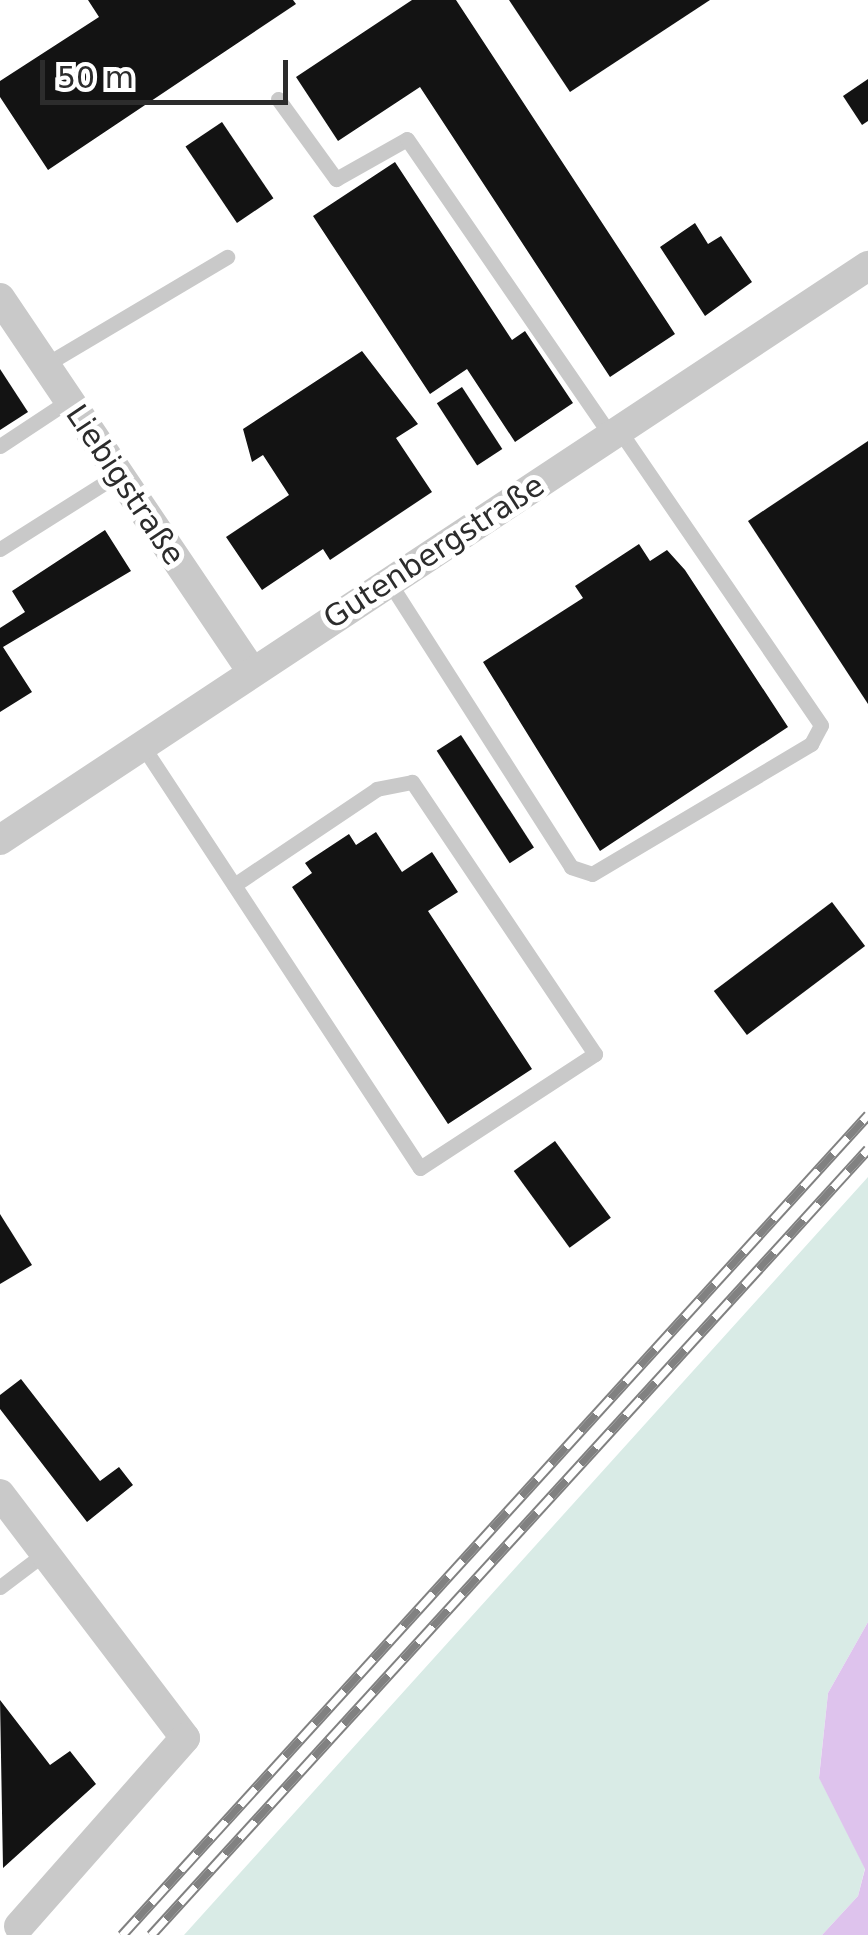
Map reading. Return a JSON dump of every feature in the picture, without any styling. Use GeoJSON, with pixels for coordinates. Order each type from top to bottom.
{"type":"FeatureCollection","features":[{"type":"Feature","properties":{"kind":"street","name":"Gutenbergstraße"},"geometry":{"type":"LineString","coordinates":[[0,840],[868,266]]}},
{"type":"Feature","properties":{"kind":"street","name":"Liebigstraße"},"geometry":{"type":"LineString","coordinates":[[0,298],[252,672]]}},
{"type":"Feature","properties":{"kind":"street"},"geometry":{"type":"LineString","coordinates":[[0,1494],[185,1738],[19,1926]]}},
{"type":"Feature","properties":{"kind":"lane"},"geometry":{"type":"LineString","coordinates":[[278,99],[336,179],[407,139],[821,725],[811,744],[592,874],[571,866],[389,582]]}},
{"type":"Feature","properties":{"kind":"lane"},"geometry":{"type":"LineString","coordinates":[[45,365],[227,258]]}},
{"type":"Feature","properties":{"kind":"lane"},"geometry":{"type":"LineString","coordinates":[[0,446],[68,401]]}},
{"type":"Feature","properties":{"kind":"lane"},"geometry":{"type":"LineString","coordinates":[[0,549],[117,475]]}},
{"type":"Feature","properties":{"kind":"lane"},"geometry":{"type":"LineString","coordinates":[[142,745],[234,885],[420,1168],[595,1054],[412,782],[377,788],[234,885]]}},
{"type":"Feature","properties":{"kind":"lane"},"geometry":{"type":"LineString","coordinates":[[0,1587],[45,1554]]}},
{"type":"Feature","properties":{"kind":"shaded area"},"geometry":{"type":"Polygon","coordinates":[[[868,1177],[868,1622],[828,1693],[819,1777],[865,1868],[858,1896],[822,1935],[184,1935],[868,1177]]]}},
{"type":"Feature","properties":{"kind":"shaded area"},"geometry":{"type":"Polygon","coordinates":[[[868,1622],[868,1935],[822,1935],[858,1896],[865,1869],[819,1778],[828,1693],[868,1622]]]}},
{"type":"Feature","properties":{"kind":"building"},"geometry":{"type":"Polygon","coordinates":[[[88,0],[293,0],[296,4],[48,170],[0,97],[0,81],[99,17],[88,0]]]}},
{"type":"Feature","properties":{"kind":"building"},"geometry":{"type":"Polygon","coordinates":[[[412,0],[456,0],[675,334],[610,377],[420,87],[338,141],[296,77],[412,0]]]}},
{"type":"Feature","properties":{"kind":"building"},"geometry":{"type":"Polygon","coordinates":[[[509,0],[710,0],[570,92],[509,0]]]}},
{"type":"Feature","properties":{"kind":"building"},"geometry":{"type":"Polygon","coordinates":[[[868,79],[868,121],[862,125],[843,96],[868,79]]]}},
{"type":"Feature","properties":{"kind":"building"},"geometry":{"type":"Polygon","coordinates":[[[222,122],[273,198],[237,223],[186,147],[222,122]]]}},
{"type":"Feature","properties":{"kind":"building"},"geometry":{"type":"Polygon","coordinates":[[[395,162],[512,340],[525,331],[573,403],[515,442],[467,369],[430,394],[313,216],[395,162]]]}},
{"type":"Feature","properties":{"kind":"building"},"geometry":{"type":"Polygon","coordinates":[[[695,223],[708,244],[721,236],[752,282],[705,316],[660,247],[695,223]]]}},
{"type":"Feature","properties":{"kind":"building"},"geometry":{"type":"Polygon","coordinates":[[[362,351],[418,424],[396,438],[432,492],[330,560],[323,549],[262,590],[226,537],[289,495],[263,455],[252,462],[243,429],[362,351]]]}},
{"type":"Feature","properties":{"kind":"building"},"geometry":{"type":"Polygon","coordinates":[[[0,369],[28,412],[0,430],[0,369]]]}},
{"type":"Feature","properties":{"kind":"building"},"geometry":{"type":"Polygon","coordinates":[[[462,387],[502,449],[477,465],[437,403],[462,387]]]}},
{"type":"Feature","properties":{"kind":"building"},"geometry":{"type":"Polygon","coordinates":[[[868,441],[868,704],[748,521],[868,441]]]}},
{"type":"Feature","properties":{"kind":"building"},"geometry":{"type":"Polygon","coordinates":[[[105,530],[131,571],[3,647],[32,692],[0,712],[0,628],[25,612],[12,591],[105,530]]]}},
{"type":"Feature","properties":{"kind":"building"},"geometry":{"type":"Polygon","coordinates":[[[639,544],[650,561],[667,550],[685,570],[788,727],[600,851],[483,662],[583,598],[575,586],[639,544]]]}},
{"type":"Feature","properties":{"kind":"building"},"geometry":{"type":"Polygon","coordinates":[[[461,735],[534,847],[510,863],[437,751],[461,735]]]}},
{"type":"Feature","properties":{"kind":"building"},"geometry":{"type":"Polygon","coordinates":[[[376,832],[402,872],[432,852],[458,892],[428,911],[532,1069],[448,1124],[292,887],[312,873],[305,863],[349,834],[356,845],[376,832]]]}},
{"type":"Feature","properties":{"kind":"building"},"geometry":{"type":"Polygon","coordinates":[[[832,902],[865,946],[747,1035],[714,991],[832,902]]]}},
{"type":"Feature","properties":{"kind":"building"},"geometry":{"type":"Polygon","coordinates":[[[555,1141],[611,1218],[570,1248],[514,1171],[555,1141]]]}},
{"type":"Feature","properties":{"kind":"building"},"geometry":{"type":"Polygon","coordinates":[[[0,1214],[32,1265],[0,1284],[0,1214]]]}},
{"type":"Feature","properties":{"kind":"building"},"geometry":{"type":"Polygon","coordinates":[[[21,1379],[100,1481],[119,1467],[133,1485],[87,1522],[0,1409],[0,1395],[21,1379]]]}},
{"type":"Feature","properties":{"kind":"building"},"geometry":{"type":"Polygon","coordinates":[[[0,1700],[50,1765],[70,1751],[96,1784],[3,1868],[0,1700]]]}},
{"type":"Feature","properties":{"kind":"railway"},"geometry":{"type":"LineString","coordinates":[[122,1935],[868,1115]]}},
{"type":"Feature","properties":{"kind":"railway"},"geometry":{"type":"LineString","coordinates":[[151,1935],[868,1149]]}}]}
